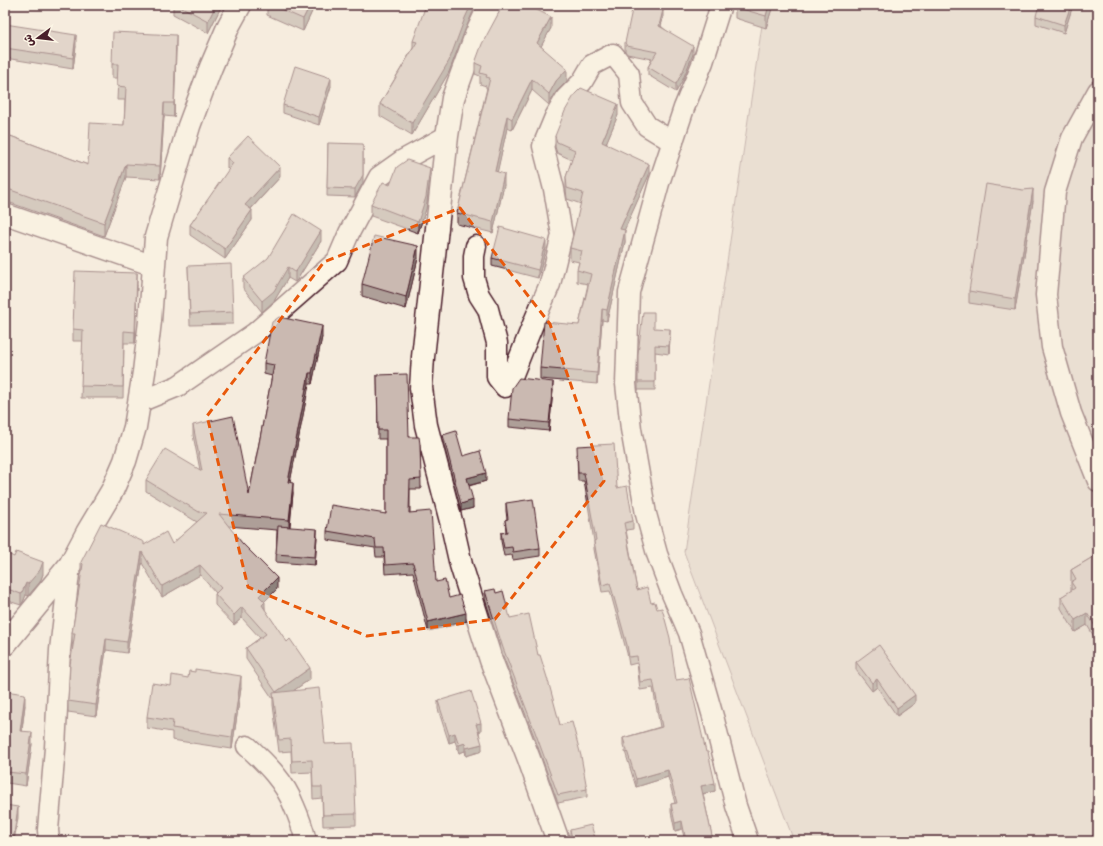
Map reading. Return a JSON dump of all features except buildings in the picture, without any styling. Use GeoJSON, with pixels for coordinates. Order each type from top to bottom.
{"type":"FeatureCollection","features":[{"type":"Feature","properties":{"kind":"main road"},"geometry":{"type":"LineString","coordinates":[[5,644],[70,565],[112,491],[125,461],[135,427],[146,358],[156,237],[189,126],[211,67],[229,25],[240,5]]}},
{"type":"Feature","properties":{"kind":"main road"},"geometry":{"type":"LineString","coordinates":[[490,5],[476,35],[453,98],[447,136],[423,357],[422,388],[426,425],[461,565],[491,660],[529,759],[558,841]]}},
{"type":"Feature","properties":{"kind":"street"},"geometry":{"type":"LineString","coordinates":[[721,5],[704,62],[684,108],[659,182],[629,292],[627,391],[631,429],[646,514],[672,594],[689,633],[714,720],[736,806],[748,841]]}},
{"type":"Feature","properties":{"kind":"street"},"geometry":{"type":"LineString","coordinates":[[476,246],[474,256],[474,278],[479,295],[488,309],[497,343],[497,377],[506,387],[513,374],[534,319],[550,284],[562,235],[554,189],[544,146],[555,117],[566,98],[582,82],[592,65],[613,54],[628,74],[632,103],[647,126],[673,142]]}},
{"type":"Feature","properties":{"kind":"street"},"geometry":{"type":"LineString","coordinates":[[1098,91],[1072,138],[1055,192],[1046,295],[1052,347],[1071,414],[1098,481]]}},
{"type":"Feature","properties":{"kind":"street"},"geometry":{"type":"LineString","coordinates":[[139,402],[178,386],[255,333],[337,261],[349,233],[379,177],[404,160],[447,136]]}},
{"type":"Feature","properties":{"kind":"street"},"geometry":{"type":"LineString","coordinates":[[5,214],[154,266]]}},
{"type":"Feature","properties":{"kind":"street"},"geometry":{"type":"LineString","coordinates":[[49,841],[48,830],[55,748],[60,650],[70,565]]}},
{"type":"Feature","properties":{"kind":"street"},"geometry":{"type":"LineString","coordinates":[[247,746],[273,772],[284,788],[294,805],[306,841]]}},
{"type":"Feature","properties":{"kind":"highlighted area"},"geometry":{"type":"Polygon","coordinates":[[[460,208],[550,324],[604,481],[495,619],[367,636],[248,587],[207,416],[324,262],[460,208]]]}},
{"type":"Feature","properties":{"kind":"shaded area"},"geometry":{"type":"Polygon","coordinates":[[[765,5],[1098,5],[1098,841],[794,841],[684,552],[765,5]]]}}]}
